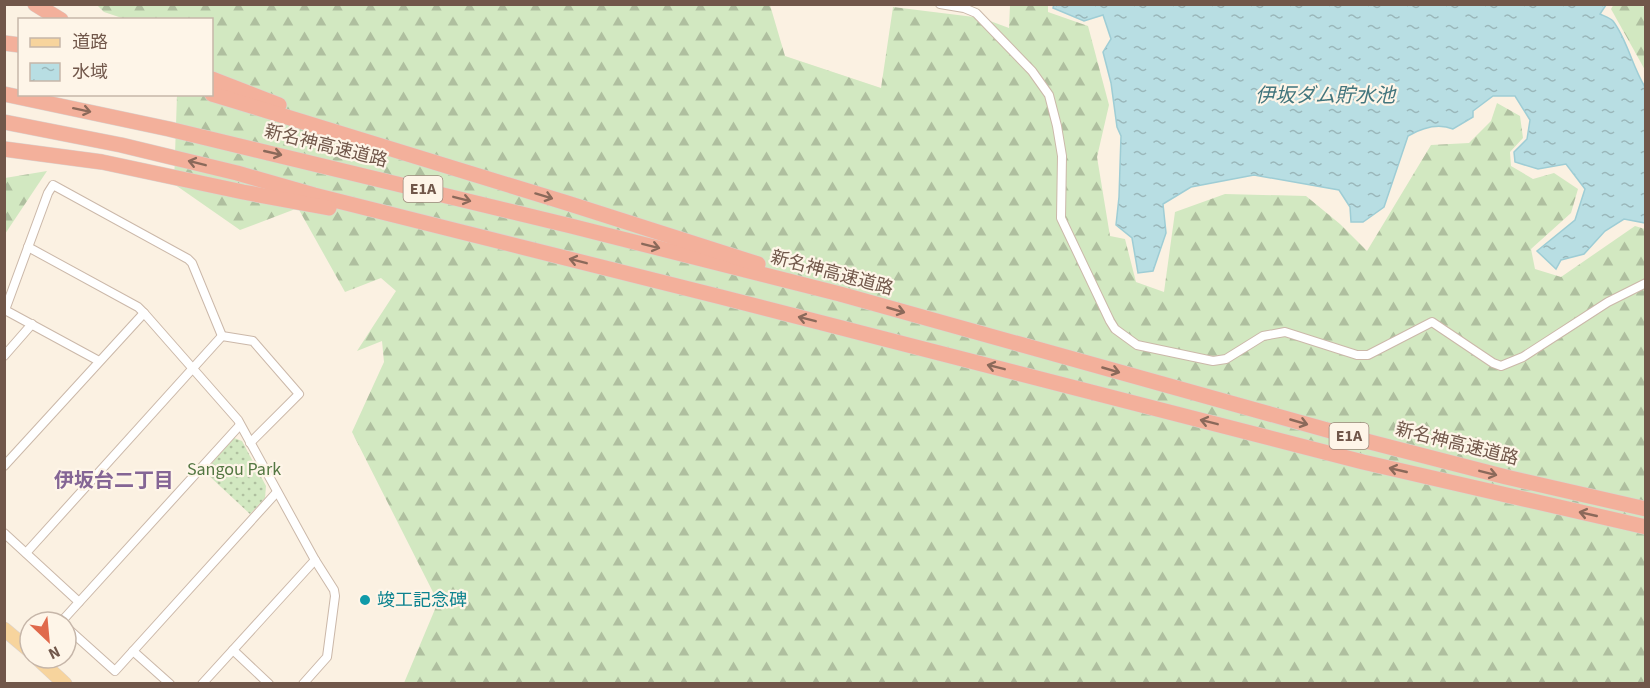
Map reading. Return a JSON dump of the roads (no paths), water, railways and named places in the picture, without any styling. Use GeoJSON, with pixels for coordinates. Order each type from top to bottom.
{"type":"FeatureCollection","features":[{"type":"Feature","properties":{"kind":"highway"},"geometry":{"type":"LineString","coordinates":[[35,4],[58,18]]}},
{"type":"Feature","properties":{"kind":"highway"},"geometry":{"type":"LineString","coordinates":[[213,79],[276,105],[357,132],[428,160]]}},
{"type":"Feature","properties":{"kind":"highway","name":"新名神高速道路"},"geometry":{"type":"LineString","coordinates":[[4,94],[307,161],[840,294],[1370,442],[1506,477],[1646,508]]}},
{"type":"Feature","properties":{"kind":"highway"},"geometry":{"type":"LineString","coordinates":[[213,94],[753,262],[840,294]]}},
{"type":"Feature","properties":{"kind":"highway","name":"E1A"},"geometry":{"type":"LineString","coordinates":[[4,122],[121,145],[237,173],[314,195],[1363,462],[1646,527]]}},
{"type":"Feature","properties":{"kind":"highway"},"geometry":{"type":"LineString","coordinates":[[4,149],[75,158],[340,210],[402,217]]}},
{"type":"Feature","properties":{"kind":"highway"},"geometry":{"type":"LineString","coordinates":[[4,159],[75,158]]}},
{"type":"Feature","properties":{"kind":"main road"},"geometry":{"type":"LineString","coordinates":[[4,629],[18,641]]}},
{"type":"Feature","properties":{"kind":"main road"},"geometry":{"type":"LineString","coordinates":[[50,670],[65,684]]}},
{"type":"Feature","properties":{"kind":"street"},"geometry":{"type":"LineString","coordinates":[[940,4],[964,8],[976,13],[1032,71],[1049,95],[1058,126],[1062,156],[1061,218],[1110,321],[1115,329],[1137,345],[1171,353],[1220,360],[1233,355],[1263,336],[1285,332],[1350,353],[1368,356],[1432,322],[1501,366],[1523,357],[1608,302],[1644,284]]}},
{"type":"Feature","properties":{"kind":"street"},"geometry":{"type":"LineString","coordinates":[[99,361],[5,310],[53,185],[188,259],[192,263],[222,336]]}},
{"type":"Feature","properties":{"kind":"street"},"geometry":{"type":"LineString","coordinates":[[28,247],[138,307],[238,420],[334,590],[327,657],[303,684]]}},
{"type":"Feature","properties":{"kind":"street"},"geometry":{"type":"LineString","coordinates":[[4,466],[144,312]]}},
{"type":"Feature","properties":{"kind":"street"},"geometry":{"type":"LineString","coordinates":[[4,356],[32,324]]}},
{"type":"Feature","properties":{"kind":"street"},"geometry":{"type":"LineString","coordinates":[[26,553],[222,336]]}},
{"type":"Feature","properties":{"kind":"street"},"geometry":{"type":"LineString","coordinates":[[222,336],[253,341],[299,394],[250,443]]}},
{"type":"Feature","properties":{"kind":"street"},"geometry":{"type":"LineString","coordinates":[[72,610],[240,425]]}},
{"type":"Feature","properties":{"kind":"street"},"geometry":{"type":"LineString","coordinates":[[78,638],[115,671],[277,492]]}},
{"type":"Feature","properties":{"kind":"street"},"geometry":{"type":"LineString","coordinates":[[4,533],[79,602]]}},
{"type":"Feature","properties":{"kind":"street"},"geometry":{"type":"LineString","coordinates":[[202,684],[315,560]]}},
{"type":"Feature","properties":{"kind":"street"},"geometry":{"type":"LineString","coordinates":[[233,650],[269,684]]}},
{"type":"Feature","properties":{"kind":"street"},"geometry":{"type":"LineString","coordinates":[[133,651],[170,684]]}},
{"type":"Feature","properties":{"kind":"water","name":"伊坂ダム貯水池"},"geometry":{"type":"Polygon","coordinates":[[[1054,4],[1606,5],[1600,14],[1612,20],[1618,28],[1645,87],[1645,223],[1624,219],[1605,231],[1584,254],[1561,260],[1556,269],[1537,251],[1575,220],[1585,189],[1566,164],[1538,169],[1515,162],[1514,152],[1527,139],[1530,120],[1515,96],[1493,96],[1473,111],[1473,117],[1453,129],[1442,126],[1430,127],[1408,136],[1384,207],[1363,222],[1351,222],[1350,207],[1339,190],[1254,175],[1191,187],[1163,204],[1166,233],[1153,271],[1138,273],[1132,238],[1116,225],[1121,136],[1117,127],[1111,83],[1103,52],[1111,39],[1103,15],[1084,21],[1053,8],[1054,4]]]}},
{"type":"Feature","properties":{"kind":"place","name":"竣工記念碑"},"geometry":{"type":"Point","coordinates":[365,600]}},
{"type":"Feature","properties":{"kind":"district","name":"伊坂台二丁目"},"geometry":{"type":"Point","coordinates":[114,481]}},
{"type":"Feature","properties":{"kind":"park label","name":"Sangou Park"},"geometry":{"type":"Point","coordinates":[234,469]}}]}
